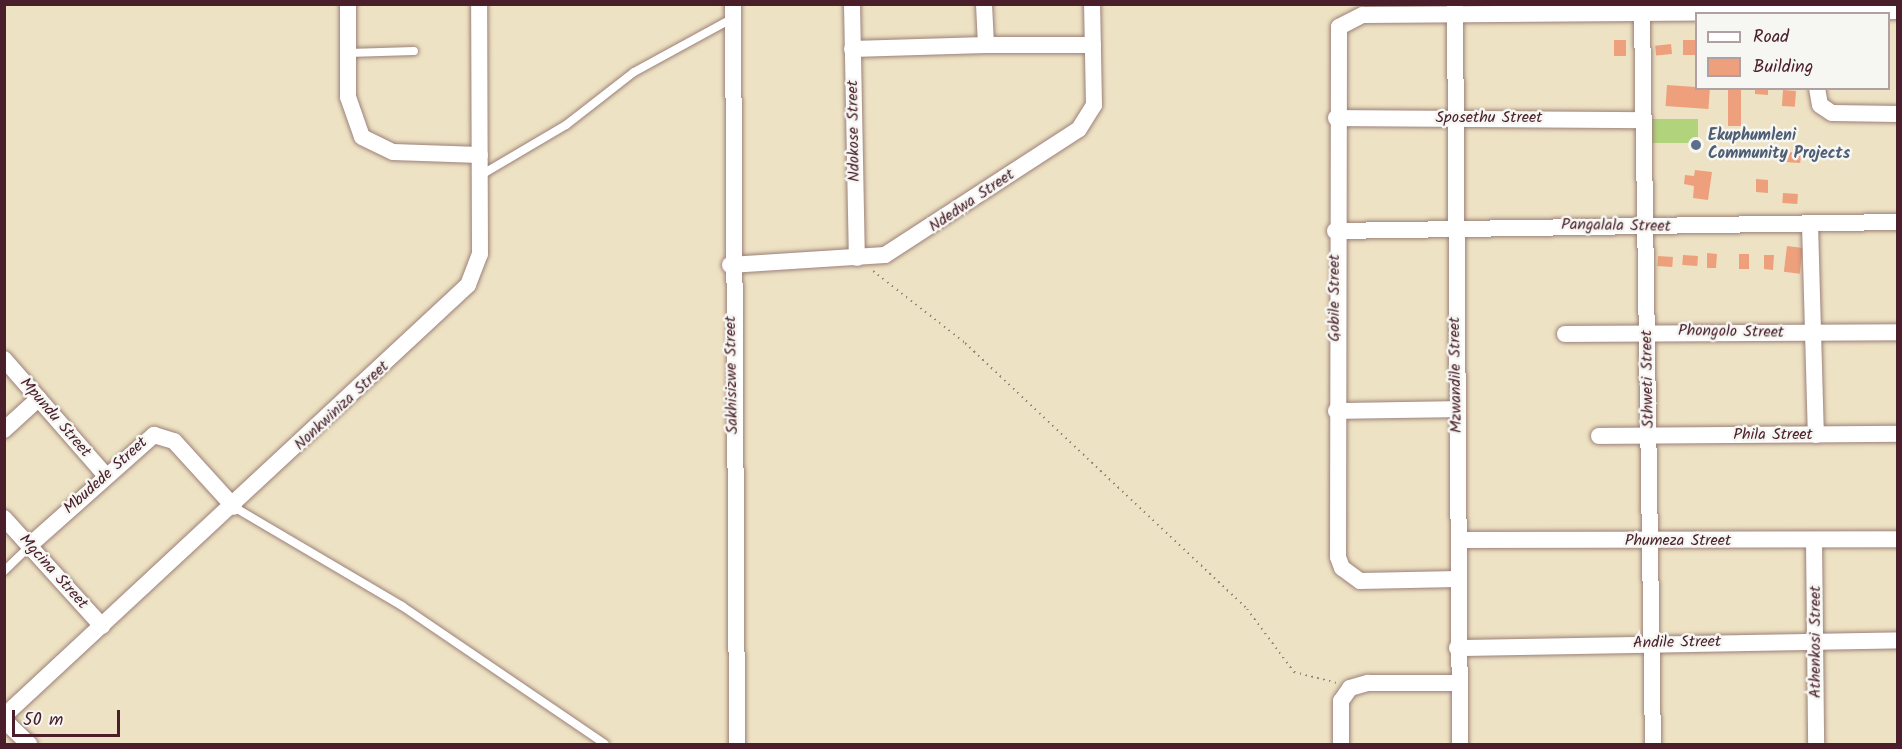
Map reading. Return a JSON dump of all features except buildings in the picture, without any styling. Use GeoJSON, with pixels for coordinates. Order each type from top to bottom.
{"type":"FeatureCollection","features":[{"type":"Feature","properties":{"kind":"street"},"geometry":{"type":"LineString","coordinates":[[348,4],[349,110],[368,142],[393,152],[480,154]]}},
{"type":"Feature","properties":{"kind":"street","name":"Nonkwiniza Street"},"geometry":{"type":"LineString","coordinates":[[4,718],[234,507],[468,285],[480,254],[479,4]]}},
{"type":"Feature","properties":{"kind":"street","name":"Ndokose Street"},"geometry":{"type":"LineString","coordinates":[[852,4],[857,258]]}},
{"type":"Feature","properties":{"kind":"street"},"geometry":{"type":"LineString","coordinates":[[984,4],[986,45]]}},
{"type":"Feature","properties":{"kind":"street","name":"Ndedwa Street"},"geometry":{"type":"LineString","coordinates":[[730,265],[857,258],[903,247],[1088,122],[1094,105],[1092,4]]}},
{"type":"Feature","properties":{"kind":"street","name":"Sakhisizwe Street"},"geometry":{"type":"LineString","coordinates":[[733,11],[730,265],[736,744]]}},
{"type":"Feature","properties":{"kind":"street","name":"Gobile Street"},"geometry":{"type":"LineString","coordinates":[[1458,579],[1371,583],[1342,568],[1336,411],[1335,36],[1346,20],[1363,15],[1455,11],[1695,13]]}},
{"type":"Feature","properties":{"kind":"street","name":"Mzwandile Street"},"geometry":{"type":"LineString","coordinates":[[1455,11],[1453,229],[1460,744]]}},
{"type":"Feature","properties":{"kind":"street","name":"Gobile Street"},"geometry":{"type":"LineString","coordinates":[[1813,12],[1898,11]]}},
{"type":"Feature","properties":{"kind":"street","name":"Sthweti Street"},"geometry":{"type":"LineString","coordinates":[[1642,14],[1649,643],[1653,744]]}},
{"type":"Feature","properties":{"kind":"street"},"geometry":{"type":"LineString","coordinates":[[852,49],[1094,45]]}},
{"type":"Feature","properties":{"kind":"street"},"geometry":{"type":"LineString","coordinates":[[1817,90],[1820,105],[1832,113],[1898,114]]}},
{"type":"Feature","properties":{"kind":"street","name":"Sposethu Street"},"geometry":{"type":"LineString","coordinates":[[1336,118],[1643,120]]}},
{"type":"Feature","properties":{"kind":"street","name":"Pangalala Street"},"geometry":{"type":"LineString","coordinates":[[1335,231],[1645,228],[1898,222]]}},
{"type":"Feature","properties":{"kind":"street"},"geometry":{"type":"LineString","coordinates":[[1810,224],[1816,435]]}},
{"type":"Feature","properties":{"kind":"street","name":"Phongolo Street"},"geometry":{"type":"LineString","coordinates":[[1565,334],[1647,331],[1813,334],[1898,332]]}},
{"type":"Feature","properties":{"kind":"street","name":"Mpundu Street"},"geometry":{"type":"LineString","coordinates":[[4,359],[106,476]]}},
{"type":"Feature","properties":{"kind":"street"},"geometry":{"type":"LineString","coordinates":[[4,430],[39,398]]}},
{"type":"Feature","properties":{"kind":"street"},"geometry":{"type":"LineString","coordinates":[[1336,411],[1457,409]]}},
{"type":"Feature","properties":{"kind":"street","name":"Phila Street"},"geometry":{"type":"LineString","coordinates":[[1599,436],[1898,434]]}},
{"type":"Feature","properties":{"kind":"street","name":"Mbudede Street"},"geometry":{"type":"LineString","coordinates":[[30,546],[145,439],[164,435],[234,507]]}},
{"type":"Feature","properties":{"kind":"street","name":"Mgcina Street"},"geometry":{"type":"LineString","coordinates":[[4,518],[102,626]]}},
{"type":"Feature","properties":{"kind":"street","name":"Phumeza Street"},"geometry":{"type":"LineString","coordinates":[[1459,540],[1898,539]]}},
{"type":"Feature","properties":{"kind":"street","name":"Athenkosi Street"},"geometry":{"type":"LineString","coordinates":[[1814,540],[1816,744]]}},
{"type":"Feature","properties":{"kind":"street","name":"Andile Street"},"geometry":{"type":"LineString","coordinates":[[1457,648],[1898,640]]}},
{"type":"Feature","properties":{"kind":"street"},"geometry":{"type":"LineString","coordinates":[[1341,744],[1341,702],[1350,688],[1368,683],[1458,683]]}},
{"type":"Feature","properties":{"kind":"street"},"geometry":{"type":"LineString","coordinates":[[4,718],[29,744]]}},
{"type":"Feature","properties":{"kind":"lane"},"geometry":{"type":"LineString","coordinates":[[480,175],[566,125],[634,72],[733,11]]}},
{"type":"Feature","properties":{"kind":"lane"},"geometry":{"type":"LineString","coordinates":[[348,53],[414,51]]}},
{"type":"Feature","properties":{"kind":"lane"},"geometry":{"type":"LineString","coordinates":[[234,507],[402,606],[605,744]]}},
{"type":"Feature","properties":{"kind":"lane"},"geometry":{"type":"LineString","coordinates":[[4,571],[30,546]]}},
{"type":"Feature","properties":{"kind":"path"},"geometry":{"type":"LineString","coordinates":[[857,258],[965,343],[1247,609],[1294,672],[1350,688]]}},
{"type":"Feature","properties":{"kind":"green space"},"geometry":{"type":"Polygon","coordinates":[[[1648,119],[1698,119],[1698,143],[1648,143],[1648,119]]]}},
{"type":"Feature","properties":{"kind":"place","name":"Ekuphumleni Community Projects"},"geometry":{"type":"Point","coordinates":[1696,145]}}]}
